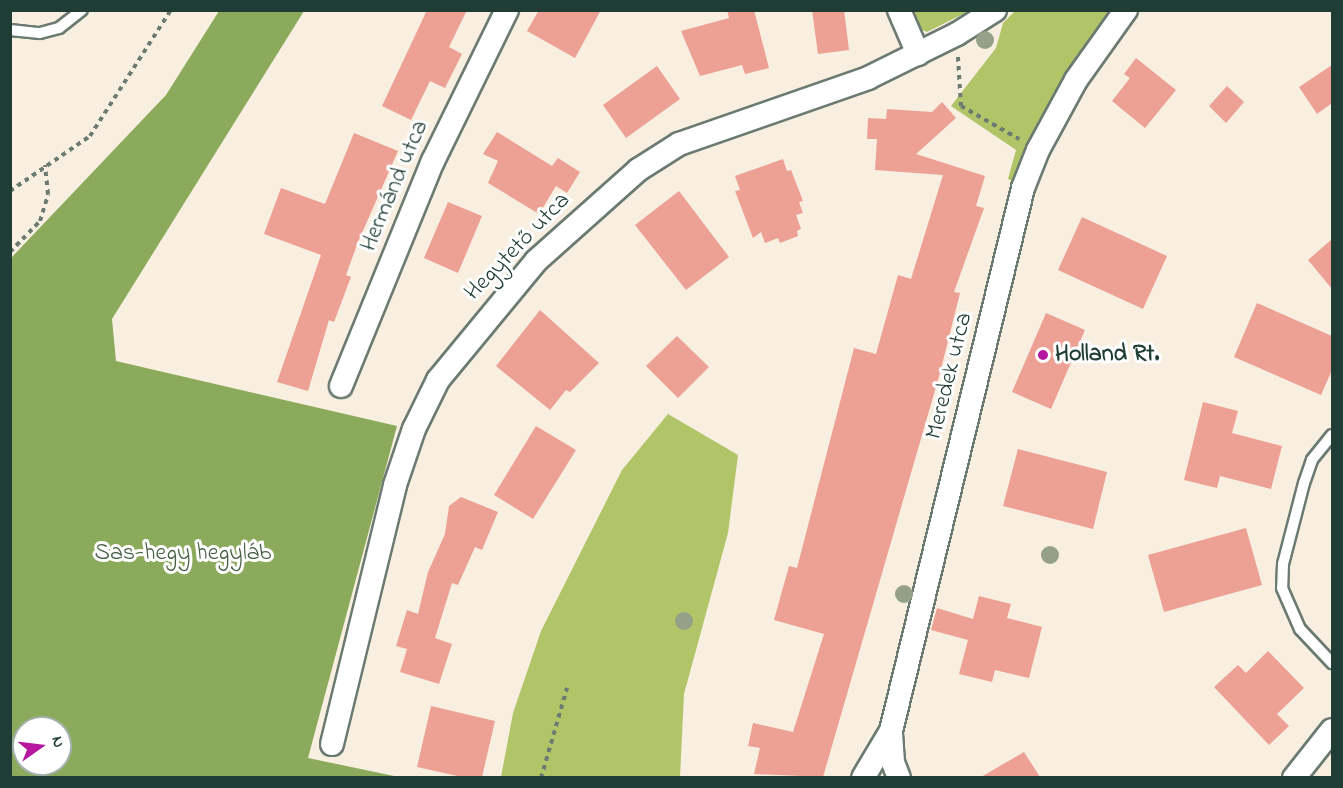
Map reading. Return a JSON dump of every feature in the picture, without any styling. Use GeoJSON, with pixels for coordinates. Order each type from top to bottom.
{"type":"FeatureCollection","features":[{"type":"Feature","properties":{"kind":"street","name":"Hermánd utca"},"geometry":{"type":"LineString","coordinates":[[341,386],[433,161],[507,10]]}},
{"type":"Feature","properties":{"kind":"street"},"geometry":{"type":"LineString","coordinates":[[899,10],[918,54]]}},
{"type":"Feature","properties":{"kind":"street","name":"Hegytető utca"},"geometry":{"type":"LineString","coordinates":[[332,744],[395,485],[414,429],[438,380],[499,303],[573,225],[638,170],[679,144],[868,78],[957,34],[995,10]]}},
{"type":"Feature","properties":{"kind":"street","name":"Meredek utca"},"geometry":{"type":"LineString","coordinates":[[899,777],[893,762],[891,731],[1023,188],[1038,150],[1076,80],[1126,10]]}},
{"type":"Feature","properties":{"kind":"street"},"geometry":{"type":"LineString","coordinates":[[1294,777],[1332,730]]}},
{"type":"Feature","properties":{"kind":"street"},"geometry":{"type":"LineString","coordinates":[[863,777],[891,731]]}},
{"type":"Feature","properties":{"kind":"lane"},"geometry":{"type":"LineString","coordinates":[[10,30],[40,33],[59,28],[82,10]]}},
{"type":"Feature","properties":{"kind":"lane"},"geometry":{"type":"LineString","coordinates":[[1332,435],[1312,460],[1304,483],[1283,564],[1282,588],[1300,629],[1332,663]]}},
{"type":"Feature","properties":{"kind":"path"},"geometry":{"type":"LineString","coordinates":[[10,191],[90,136],[171,10]]}},
{"type":"Feature","properties":{"kind":"path"},"geometry":{"type":"LineString","coordinates":[[957,34],[961,106],[1038,150]]}},
{"type":"Feature","properties":{"kind":"path"},"geometry":{"type":"LineString","coordinates":[[10,252],[40,221],[48,194],[45,165]]}},
{"type":"Feature","properties":{"kind":"path"},"geometry":{"type":"LineString","coordinates":[[541,777],[567,688]]}},
{"type":"Feature","properties":{"kind":"green space","name":"Sas-hegy hegyláb"},"geometry":{"type":"Polygon","coordinates":[[[219,11],[304,11],[112,319],[116,361],[397,426],[308,758],[399,777],[11,777],[11,258],[166,95],[219,11]]]}},
{"type":"Feature","properties":{"kind":"green space"},"geometry":{"type":"Polygon","coordinates":[[[906,11],[969,11],[927,32],[918,28],[906,11]]]}},
{"type":"Feature","properties":{"kind":"green space"},"geometry":{"type":"Polygon","coordinates":[[[1015,11],[1112,11],[1052,97],[1018,183],[1008,179],[1016,150],[951,106],[996,48],[1003,23],[1015,11]]]}},
{"type":"Feature","properties":{"kind":"green space"},"geometry":{"type":"Polygon","coordinates":[[[668,414],[738,455],[728,533],[684,694],[680,777],[501,777],[513,713],[541,631],[622,470],[668,414]]]}},
{"type":"Feature","properties":{"kind":"building"},"geometry":{"type":"Polygon","coordinates":[[[427,10],[467,10],[449,47],[462,54],[445,88],[430,81],[411,120],[382,106],[427,10]]]}},
{"type":"Feature","properties":{"kind":"building"},"geometry":{"type":"Polygon","coordinates":[[[539,10],[601,10],[575,58],[527,31],[539,10]]]}},
{"type":"Feature","properties":{"kind":"building"},"geometry":{"type":"Polygon","coordinates":[[[727,10],[754,10],[769,68],[745,74],[742,65],[700,76],[681,31],[729,18],[727,10]]]}},
{"type":"Feature","properties":{"kind":"building"},"geometry":{"type":"Polygon","coordinates":[[[812,10],[844,10],[849,50],[818,54],[812,10]]]}},
{"type":"Feature","properties":{"kind":"building"},"geometry":{"type":"Polygon","coordinates":[[[1136,58],[1176,90],[1145,128],[1112,101],[1130,78],[1124,74],[1136,58]]]}},
{"type":"Feature","properties":{"kind":"building"},"geometry":{"type":"Polygon","coordinates":[[[1332,65],[1332,103],[1317,114],[1299,87],[1332,65]]]}},
{"type":"Feature","properties":{"kind":"building"},"geometry":{"type":"Polygon","coordinates":[[[657,66],[680,99],[626,138],[603,105],[657,66]]]}},
{"type":"Feature","properties":{"kind":"building"},"geometry":{"type":"Polygon","coordinates":[[[1227,86],[1244,102],[1226,123],[1209,106],[1227,86]]]}},
{"type":"Feature","properties":{"kind":"building"},"geometry":{"type":"Polygon","coordinates":[[[942,102],[956,118],[916,154],[985,176],[976,206],[984,208],[954,292],[960,293],[940,373],[823,777],[754,774],[760,748],[748,746],[753,723],[793,732],[824,634],[774,620],[789,566],[797,568],[854,348],[876,354],[898,275],[911,279],[943,175],[875,170],[877,139],[867,139],[868,118],[886,119],[887,109],[932,112],[942,102]]]}},
{"type":"Feature","properties":{"kind":"building"},"geometry":{"type":"Polygon","coordinates":[[[497,132],[552,166],[558,158],[580,172],[567,193],[556,186],[539,214],[488,183],[498,161],[483,154],[497,132]]]}},
{"type":"Feature","properties":{"kind":"building"},"geometry":{"type":"Polygon","coordinates":[[[354,133],[398,151],[358,242],[346,275],[351,277],[334,322],[329,320],[308,391],[277,382],[321,255],[264,234],[281,188],[325,204],[354,133]]]}},
{"type":"Feature","properties":{"kind":"building"},"geometry":{"type":"Polygon","coordinates":[[[783,159],[787,171],[791,170],[803,201],[799,202],[803,213],[796,215],[801,229],[797,231],[798,236],[780,243],[778,238],[765,243],[761,232],[753,238],[735,191],[740,190],[735,176],[783,159]]]}},
{"type":"Feature","properties":{"kind":"building"},"geometry":{"type":"Polygon","coordinates":[[[679,191],[729,257],[686,290],[635,225],[679,191]]]}},
{"type":"Feature","properties":{"kind":"building"},"geometry":{"type":"Polygon","coordinates":[[[448,202],[482,216],[458,273],[424,258],[448,202]]]}},
{"type":"Feature","properties":{"kind":"building"},"geometry":{"type":"Polygon","coordinates":[[[1082,217],[1167,256],[1143,309],[1058,270],[1082,217]]]}},
{"type":"Feature","properties":{"kind":"building"},"geometry":{"type":"Polygon","coordinates":[[[1332,239],[1332,289],[1308,260],[1332,239]]]}},
{"type":"Feature","properties":{"kind":"building"},"geometry":{"type":"Polygon","coordinates":[[[1257,303],[1332,336],[1332,370],[1321,395],[1234,357],[1257,303]]]}},
{"type":"Feature","properties":{"kind":"building"},"geometry":{"type":"Polygon","coordinates":[[[540,310],[599,363],[570,392],[566,390],[550,410],[496,366],[540,310]]]}},
{"type":"Feature","properties":{"kind":"building"},"geometry":{"type":"Polygon","coordinates":[[[1046,313],[1085,330],[1051,409],[1012,392],[1046,313]]]}},
{"type":"Feature","properties":{"kind":"building"},"geometry":{"type":"Polygon","coordinates":[[[677,336],[709,367],[678,398],[646,366],[677,336]]]}},
{"type":"Feature","properties":{"kind":"building"},"geometry":{"type":"Polygon","coordinates":[[[1203,402],[1238,411],[1232,433],[1282,446],[1271,489],[1220,476],[1217,488],[1184,480],[1203,402]]]}},
{"type":"Feature","properties":{"kind":"building"},"geometry":{"type":"Polygon","coordinates":[[[536,426],[576,450],[533,519],[494,495],[536,426]]]}},
{"type":"Feature","properties":{"kind":"building"},"geometry":{"type":"Polygon","coordinates":[[[1018,449],[1107,472],[1093,529],[1003,506],[1018,449]]]}},
{"type":"Feature","properties":{"kind":"building"},"geometry":{"type":"Polygon","coordinates":[[[461,497],[498,512],[482,550],[475,547],[458,585],[452,583],[435,638],[452,644],[439,684],[400,672],[407,649],[396,646],[407,610],[418,614],[428,572],[445,534],[449,506],[461,497]]]}},
{"type":"Feature","properties":{"kind":"building"},"geometry":{"type":"Polygon","coordinates":[[[1246,528],[1262,585],[1164,612],[1148,555],[1246,528]]]}},
{"type":"Feature","properties":{"kind":"building"},"geometry":{"type":"Polygon","coordinates":[[[979,596],[1011,604],[1007,618],[1042,627],[1029,678],[995,670],[992,682],[959,674],[968,640],[931,630],[937,608],[973,619],[979,596]]]}},
{"type":"Feature","properties":{"kind":"building"},"geometry":{"type":"Polygon","coordinates":[[[1268,651],[1304,688],[1277,714],[1289,726],[1269,745],[1214,687],[1238,665],[1246,673],[1268,651]]]}},
{"type":"Feature","properties":{"kind":"building"},"geometry":{"type":"Polygon","coordinates":[[[431,706],[495,721],[482,777],[462,777],[417,767],[431,706]]]}},
{"type":"Feature","properties":{"kind":"building"},"geometry":{"type":"Polygon","coordinates":[[[1024,752],[1040,777],[981,777],[1024,752]]]}},
{"type":"Feature","properties":{"kind":"place","name":"Holland Rt."},"geometry":{"type":"Point","coordinates":[1043,355]}}]}
